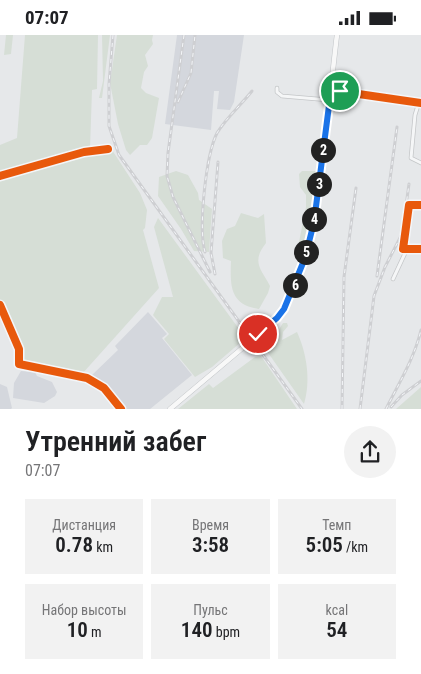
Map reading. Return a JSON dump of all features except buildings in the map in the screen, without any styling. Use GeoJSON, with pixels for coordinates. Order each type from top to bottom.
{"type":"FeatureCollection","features":[{"type":"Feature","properties":{"kind":"main road"},"geometry":{"type":"LineString","coordinates":[[170,409],[277,318],[284,309],[305,258],[314,222],[337,35]]}},
{"type":"Feature","properties":{"kind":"street"},"geometry":{"type":"LineString","coordinates":[[277,88],[277,92],[282,96],[329,100]]}},
{"type":"Feature","properties":{"kind":"street"},"geometry":{"type":"LineString","coordinates":[[331,90],[420,103],[415,115],[411,158],[421,163]]}},
{"type":"Feature","properties":{"kind":"street"},"geometry":{"type":"LineString","coordinates":[[0,176],[84,152],[108,149]]}},
{"type":"Feature","properties":{"kind":"street"},"geometry":{"type":"LineString","coordinates":[[421,205],[409,205],[403,249],[421,249]]}},
{"type":"Feature","properties":{"kind":"street"},"geometry":{"type":"LineString","coordinates":[[393,279],[407,249]]}},
{"type":"Feature","properties":{"kind":"street"},"geometry":{"type":"LineString","coordinates":[[0,305],[19,349],[19,364],[87,379],[104,388],[121,409]]}},
{"type":"Feature","properties":{"kind":"shaded area"},"geometry":{"type":"Polygon","coordinates":[[[6,35],[13,35],[11,54],[4,55],[6,35]]]}},
{"type":"Feature","properties":{"kind":"shaded area"},"geometry":{"type":"Polygon","coordinates":[[[25,35],[98,35],[97,89],[92,90],[90,149],[0,173],[0,145],[17,138],[25,35]]]}},
{"type":"Feature","properties":{"kind":"shaded area"},"geometry":{"type":"Polygon","coordinates":[[[102,35],[110,35],[102,98],[99,98],[103,81],[102,35]]]}},
{"type":"Feature","properties":{"kind":"shaded area"},"geometry":{"type":"Polygon","coordinates":[[[117,35],[153,35],[153,44],[145,55],[148,66],[144,72],[141,88],[146,93],[159,98],[152,138],[147,145],[140,145],[130,155],[126,150],[118,124],[110,83],[117,35]]]}},
{"type":"Feature","properties":{"kind":"shaded area"},"geometry":{"type":"Polygon","coordinates":[[[177,35],[244,35],[234,102],[230,110],[217,109],[219,91],[214,91],[211,130],[165,124],[177,35]]]}},
{"type":"Feature","properties":{"kind":"shaded area"},"geometry":{"type":"Polygon","coordinates":[[[112,150],[140,193],[147,210],[145,228],[143,230],[159,288],[82,374],[20,362],[21,348],[0,300],[0,177],[88,152],[112,150]]]}},
{"type":"Feature","properties":{"kind":"shaded area"},"geometry":{"type":"Polygon","coordinates":[[[176,171],[188,175],[198,193],[199,200],[212,209],[209,252],[194,251],[158,196],[159,177],[176,171]]]}},
{"type":"Feature","properties":{"kind":"shaded area"},"geometry":{"type":"Polygon","coordinates":[[[302,171],[317,171],[302,253],[300,254],[298,247],[306,207],[306,195],[300,187],[299,174],[302,171]]]}},
{"type":"Feature","properties":{"kind":"shaded area"},"geometry":{"type":"Polygon","coordinates":[[[241,213],[258,218],[264,214],[266,243],[261,250],[258,260],[270,286],[259,309],[249,307],[237,299],[232,286],[231,261],[223,258],[222,241],[227,229],[235,226],[241,213]]]}},
{"type":"Feature","properties":{"kind":"shaded area"},"geometry":{"type":"Polygon","coordinates":[[[158,218],[247,338],[241,338],[241,342],[212,367],[195,377],[164,339],[169,334],[153,315],[162,297],[173,297],[154,227],[158,218]]]}},
{"type":"Feature","properties":{"kind":"shaded area"},"geometry":{"type":"Polygon","coordinates":[[[148,312],[167,334],[162,338],[192,375],[150,409],[124,409],[109,386],[104,385],[92,375],[118,350],[115,346],[148,312]]]}},
{"type":"Feature","properties":{"kind":"shaded area"},"geometry":{"type":"Polygon","coordinates":[[[283,323],[287,323],[288,326],[283,332],[282,340],[297,332],[303,349],[307,368],[304,404],[264,347],[273,339],[283,323]]]}},
{"type":"Feature","properties":{"kind":"shaded area"},"geometry":{"type":"Polygon","coordinates":[[[261,356],[297,409],[178,409],[209,384],[213,388],[255,357],[261,356]]]}},
{"type":"Feature","properties":{"kind":"shaded area"},"geometry":{"type":"Polygon","coordinates":[[[21,371],[35,372],[37,376],[52,382],[57,392],[55,396],[44,403],[13,398],[14,383],[21,371]]]}},
{"type":"Feature","properties":{"kind":"shaded area"},"geometry":{"type":"Polygon","coordinates":[[[0,384],[7,387],[11,409],[0,409],[0,384]]]}},
{"type":"Feature","properties":{"kind":"shaded area"},"geometry":{"type":"Polygon","coordinates":[[[421,387],[421,409],[396,409],[421,387]]]}},
{"type":"Feature","properties":{"kind":"railway"},"geometry":{"type":"LineString","coordinates":[[113,35],[109,84],[109,126],[119,155],[302,409]]}},
{"type":"Feature","properties":{"kind":"railway"},"geometry":{"type":"LineString","coordinates":[[184,35],[168,153],[167,176],[173,197],[210,272]]}},
{"type":"Feature","properties":{"kind":"railway"},"geometry":{"type":"LineString","coordinates":[[178,102],[191,73],[195,35]]}},
{"type":"Feature","properties":{"kind":"railway"},"geometry":{"type":"LineString","coordinates":[[205,252],[202,226],[204,192],[213,143],[221,127],[252,91]]}},
{"type":"Feature","properties":{"kind":"railway"},"geometry":{"type":"LineString","coordinates":[[377,276],[397,127]]}},
{"type":"Feature","properties":{"kind":"railway"},"geometry":{"type":"LineString","coordinates":[[215,274],[211,253],[218,162]]}},
{"type":"Feature","properties":{"kind":"railway"},"geometry":{"type":"LineString","coordinates":[[360,409],[374,296],[385,267],[402,234],[409,184]]}},
{"type":"Feature","properties":{"kind":"railway"},"geometry":{"type":"LineString","coordinates":[[342,409],[344,277],[356,188]]}},
{"type":"Feature","properties":{"kind":"railway"},"geometry":{"type":"LineString","coordinates":[[386,409],[410,361],[421,330]]}},
{"type":"Feature","properties":{"kind":"railway"},"geometry":{"type":"LineString","coordinates":[[391,407],[402,395],[421,381]]}},
{"type":"Feature","properties":{"kind":"cycle path"},"geometry":{"type":"LineString","coordinates":[[331,90],[421,103]]}},
{"type":"Feature","properties":{"kind":"cycle path"},"geometry":{"type":"LineString","coordinates":[[0,176],[84,152],[108,149]]}},
{"type":"Feature","properties":{"kind":"cycle path"},"geometry":{"type":"LineString","coordinates":[[421,205],[409,205],[403,249],[421,249]]}},
{"type":"Feature","properties":{"kind":"cycle path"},"geometry":{"type":"LineString","coordinates":[[0,305],[19,349],[19,364],[87,378],[104,388],[121,409]]}},
{"type":"Feature","properties":{"kind":"route"},"geometry":{"type":"LineString","coordinates":[[258,334],[281,314],[290,298],[305,258],[314,222],[331,90],[340,91]]}}]}
